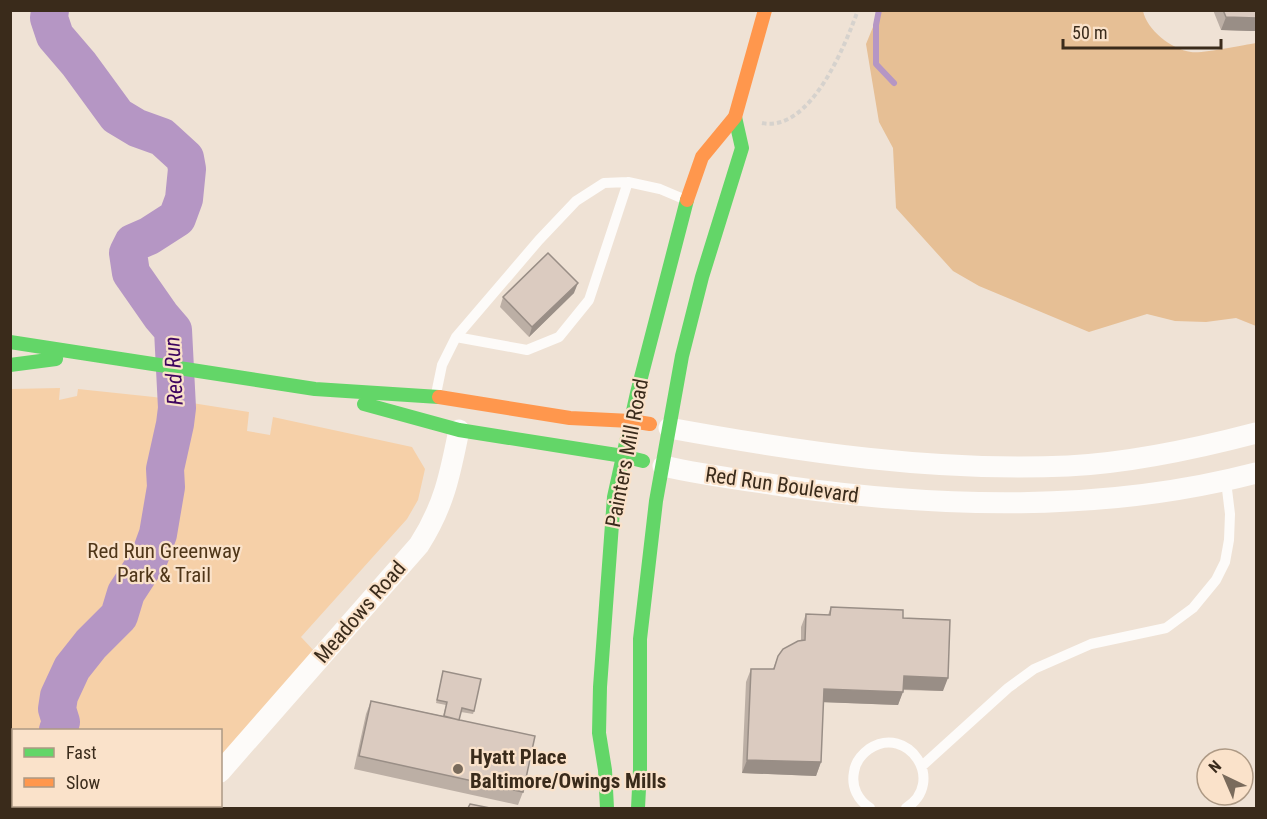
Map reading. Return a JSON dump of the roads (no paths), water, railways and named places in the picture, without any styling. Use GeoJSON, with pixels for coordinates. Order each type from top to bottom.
{"type":"FeatureCollection","features":[{"type":"Feature","properties":{"kind":"main road","name":"Painters Mill Road"},"geometry":{"type":"LineString","coordinates":[[607,808],[605,770],[599,733],[600,687],[614,497],[687,200],[702,157],[735,117],[765,10]]}},
{"type":"Feature","properties":{"kind":"main road","name":"Painters Mill Road"},"geometry":{"type":"LineString","coordinates":[[638,808],[640,639],[656,501],[682,356],[702,277],[742,148],[735,117]]}},
{"type":"Feature","properties":{"kind":"main road","name":"Red Run Boulevard"},"geometry":{"type":"LineString","coordinates":[[10,342],[315,389],[433,410],[631,421],[669,428]]}},
{"type":"Feature","properties":{"kind":"main road","name":"Red Run Boulevard"},"geometry":{"type":"LineString","coordinates":[[10,365],[86,355]]}},
{"type":"Feature","properties":{"kind":"main road","name":"Red Run Boulevard"},"geometry":{"type":"LineString","coordinates":[[315,389],[433,410],[459,430],[623,456],[663,466]]}},
{"type":"Feature","properties":{"kind":"street","name":"Red Run Boulevard"},"geometry":{"type":"LineString","coordinates":[[669,428],[850,458],[1002,468],[1070,466],[1134,459],[1220,443],[1257,433]]}},
{"type":"Feature","properties":{"kind":"street","name":"Meadows Road"},"geometry":{"type":"LineString","coordinates":[[222,770],[419,545],[434,522],[446,491],[459,430]]}},
{"type":"Feature","properties":{"kind":"street","name":"Red Run Boulevard"},"geometry":{"type":"LineString","coordinates":[[663,466],[699,474],[836,493],[928,502],[1069,502],[1136,495],[1226,481],[1257,472]]}},
{"type":"Feature","properties":{"kind":"lane"},"geometry":{"type":"LineString","coordinates":[[433,410],[442,365],[456,337],[539,240],[576,201],[604,183],[628,182],[660,189],[687,200]]}},
{"type":"Feature","properties":{"kind":"lane"},"geometry":{"type":"LineString","coordinates":[[456,337],[527,350],[559,337],[589,300],[628,182]]}},
{"type":"Feature","properties":{"kind":"lane"},"geometry":{"type":"LineString","coordinates":[[922,766],[1008,688],[1034,669],[1091,644],[1166,628],[1193,608],[1216,580],[1225,562],[1230,514],[1226,481]]}},
{"type":"Feature","properties":{"kind":"lane"},"geometry":{"type":"LineString","coordinates":[[870,808],[856,794],[853,783],[854,771],[858,760],[865,752],[886,743],[897,744],[908,749],[922,766],[923,787],[919,796],[906,808]]}},
{"type":"Feature","properties":{"kind":"waterway","name":"Red Run"},"geometry":{"type":"LineString","coordinates":[[50,10],[49,18],[55,36],[79,64],[117,116],[137,128],[162,137],[185,158],[187,169],[184,199],[177,218],[149,236],[133,243],[128,253],[131,273],[173,330],[177,408],[165,469],[166,487],[158,534],[150,556],[126,593],[119,616],[91,644],[72,668],[59,696],[57,709],[61,722],[58,729]]}},
{"type":"Feature","properties":{"kind":"waterway"},"geometry":{"type":"LineString","coordinates":[[879,10],[876,25],[876,64],[894,83]]}},
{"type":"Feature","properties":{"kind":"place","name":"Hyatt Place Baltimore/Owings Mills"},"geometry":{"type":"Point","coordinates":[458,769]}},
{"type":"Feature","properties":{"kind":"park label","name":"Red Run Greenway Park & Trail"},"geometry":{"type":"Point","coordinates":[164,563]}}]}
